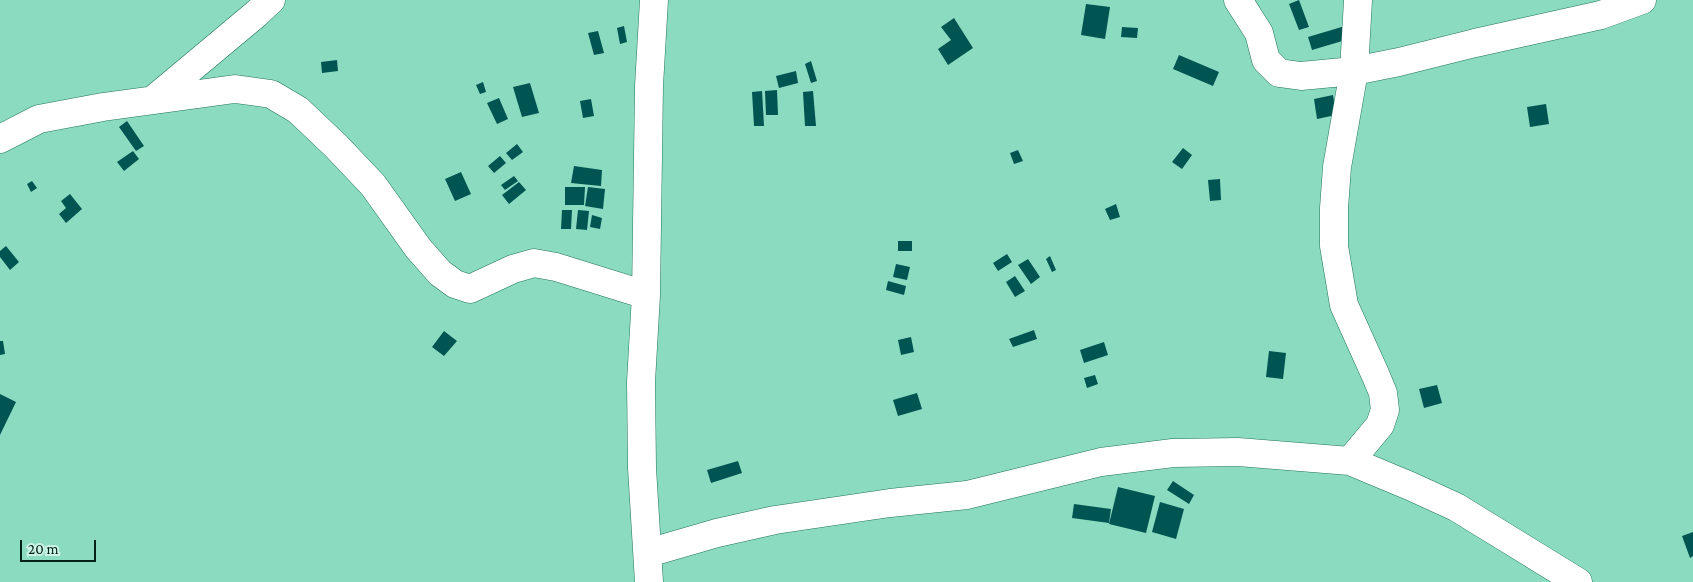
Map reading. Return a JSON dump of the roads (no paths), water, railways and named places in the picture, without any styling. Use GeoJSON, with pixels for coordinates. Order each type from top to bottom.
{"type":"FeatureCollection","features":[{"type":"Feature","properties":{"kind":"street"},"geometry":{"type":"LineString","coordinates":[[153,100],[271,0]]}},
{"type":"Feature","properties":{"kind":"street"},"geometry":{"type":"LineString","coordinates":[[649,582],[642,459],[641,382],[646,295],[650,86],[654,0]]}},
{"type":"Feature","properties":{"kind":"street"},"geometry":{"type":"LineString","coordinates":[[1238,0],[1259,33],[1266,60],[1279,73],[1301,76],[1354,72],[1475,42],[1526,33],[1601,15],[1642,0]]}},
{"type":"Feature","properties":{"kind":"street"},"geometry":{"type":"LineString","coordinates":[[1350,462],[1380,425],[1384,410],[1383,393],[1344,305],[1334,246],[1337,167],[1354,72],[1358,0]]}},
{"type":"Feature","properties":{"kind":"street"},"geometry":{"type":"LineString","coordinates":[[0,139],[39,119],[153,100],[235,89],[271,94],[298,110],[336,146],[373,185],[418,248],[440,273],[455,284],[470,289],[513,269],[534,263],[556,266],[646,295]]}},
{"type":"Feature","properties":{"kind":"street"},"geometry":{"type":"LineString","coordinates":[[648,553],[717,533],[775,520],[890,503],[967,495],[1101,462],[1173,454],[1238,452],[1350,462],[1456,507],[1578,582]]}}]}
